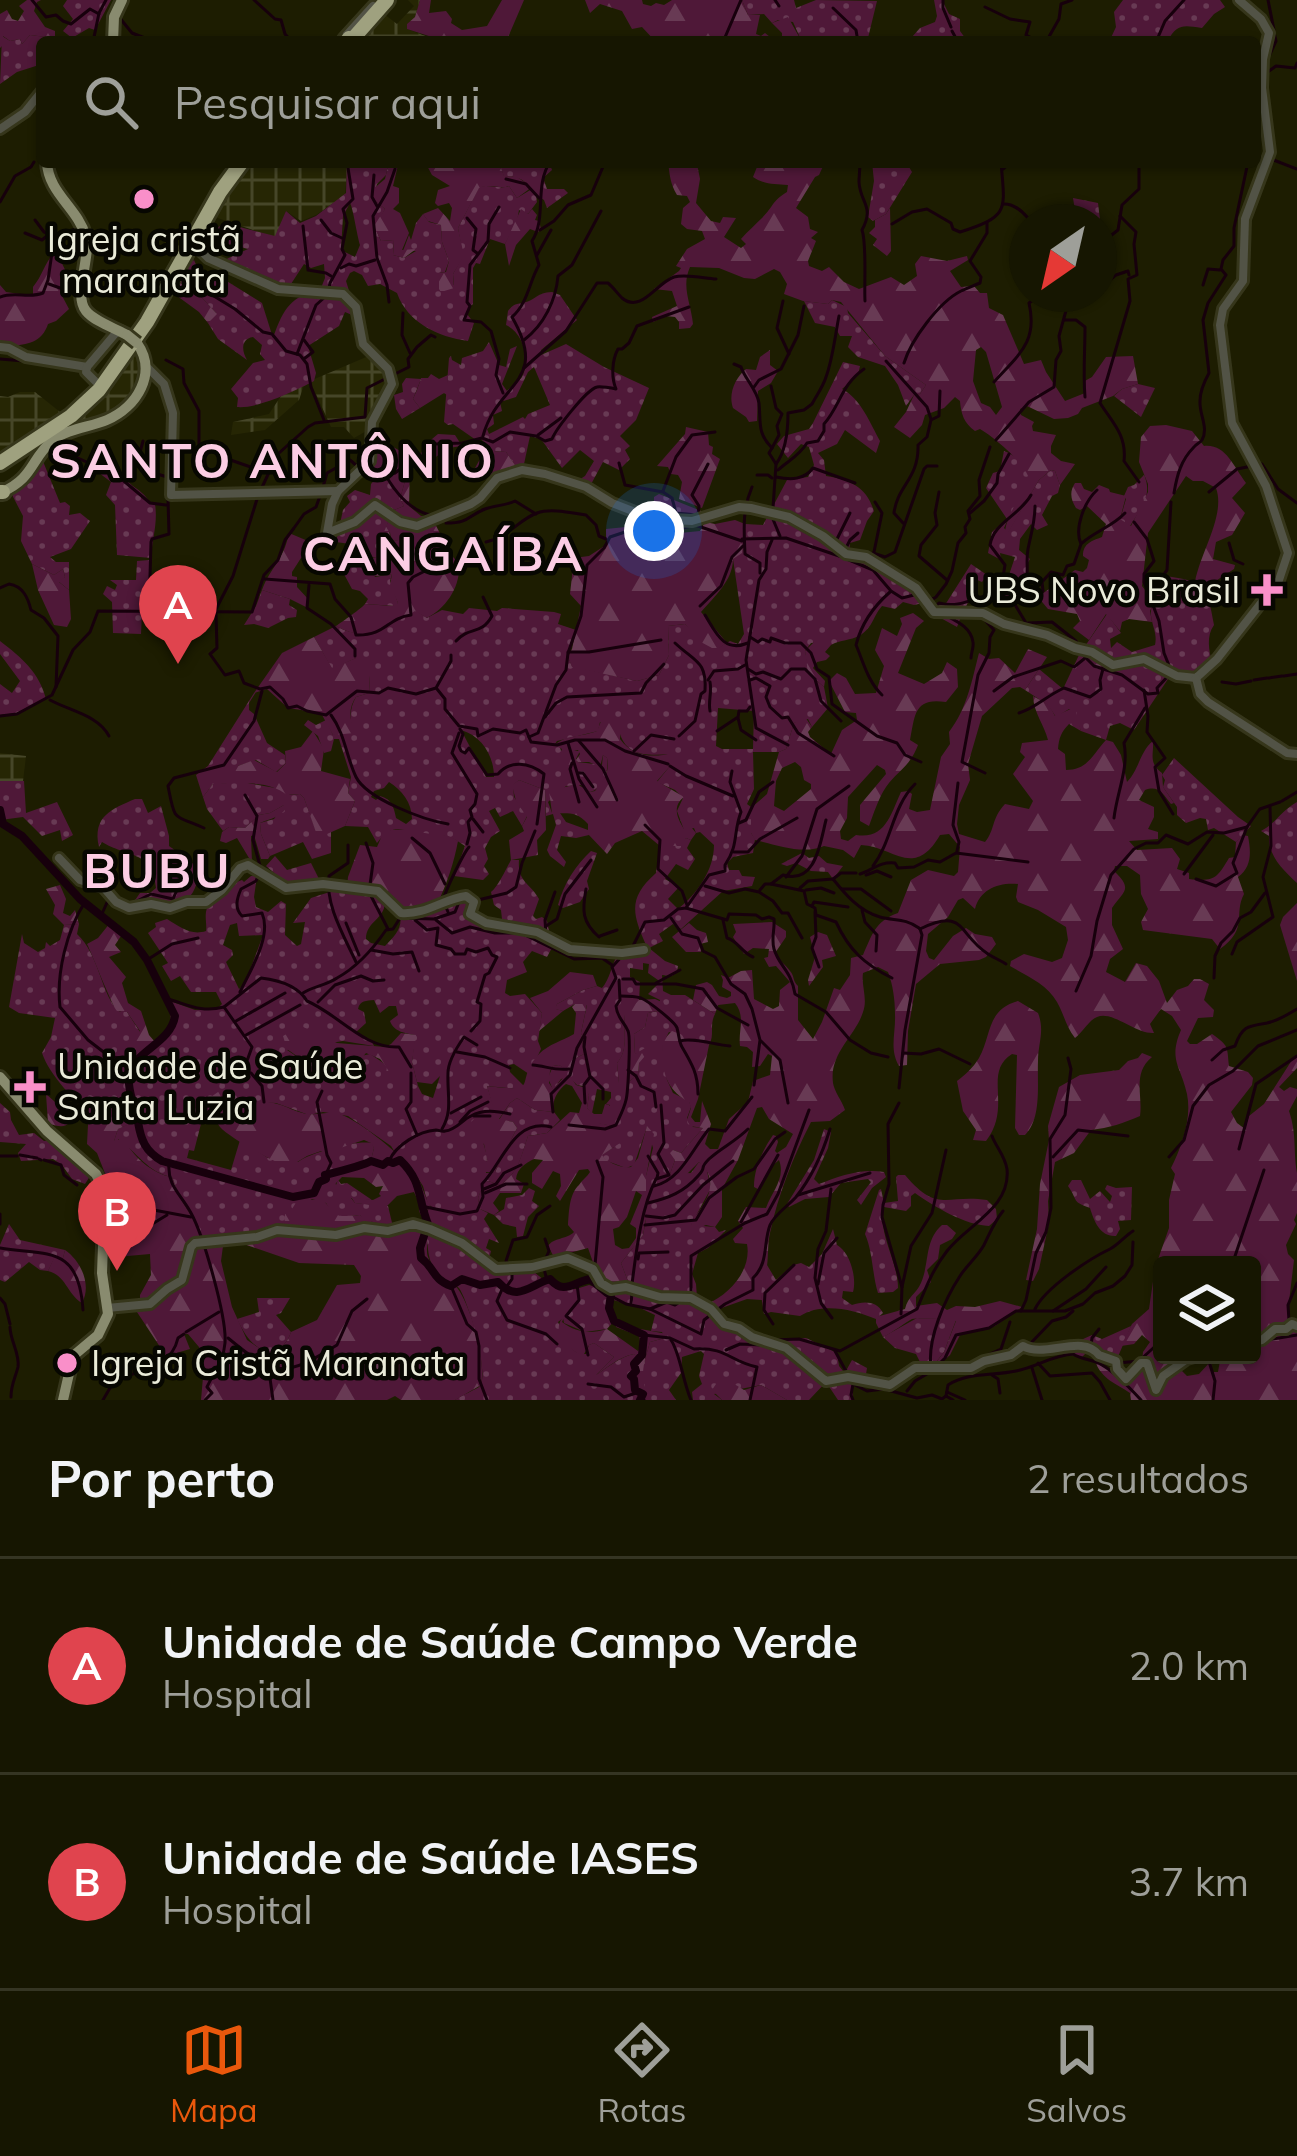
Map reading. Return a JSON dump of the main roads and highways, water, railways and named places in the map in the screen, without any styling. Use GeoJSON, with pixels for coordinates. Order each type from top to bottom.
{"type":"FeatureCollection","features":[{"type":"Feature","properties":{"kind":"highway"},"geometry":{"type":"LineString","coordinates":[[353,36],[386,0]]}},
{"type":"Feature","properties":{"kind":"highway"},"geometry":{"type":"LineString","coordinates":[[3,457],[71,416],[97,394],[192,244],[209,199],[236,168]]}},
{"type":"Feature","properties":{"kind":"highway"},"geometry":{"type":"LineString","coordinates":[[3,457],[69,415],[110,371],[192,244]]}},
{"type":"Feature","properties":{"kind":"main road"},"geometry":{"type":"LineString","coordinates":[[113,36],[114,16],[122,0]]}},
{"type":"Feature","properties":{"kind":"main road"},"geometry":{"type":"LineString","coordinates":[[1,492],[27,476],[55,438],[122,411],[142,385],[148,368],[144,353],[84,307],[86,236],[50,182],[48,168]]}},
{"type":"Feature","properties":{"kind":"main road"},"geometry":{"type":"LineString","coordinates":[[0,1077],[104,1186],[105,1324],[70,1360],[63,1400]]}},
{"type":"Feature","properties":{"kind":"waterway"},"geometry":{"type":"LineString","coordinates":[[32,0],[46,17],[56,15],[71,24],[90,9],[99,14]]}},
{"type":"Feature","properties":{"kind":"waterway"},"geometry":{"type":"LineString","coordinates":[[94,36],[106,0]]}},
{"type":"Feature","properties":{"kind":"waterway"},"geometry":{"type":"LineString","coordinates":[[254,0],[281,20],[287,36]]}},
{"type":"Feature","properties":{"kind":"waterway"},"geometry":{"type":"LineString","coordinates":[[726,36],[741,0]]}},
{"type":"Feature","properties":{"kind":"waterway"},"geometry":{"type":"LineString","coordinates":[[775,0],[779,6]]}},
{"type":"Feature","properties":{"kind":"waterway"},"geometry":{"type":"LineString","coordinates":[[943,0],[951,27]]}},
{"type":"Feature","properties":{"kind":"waterway"},"geometry":{"type":"LineString","coordinates":[[1049,36],[1061,4],[1072,0]]}},
{"type":"Feature","properties":{"kind":"waterway"},"geometry":{"type":"LineString","coordinates":[[1159,36],[1184,0]]}},
{"type":"Feature","properties":{"kind":"waterway"},"geometry":{"type":"LineString","coordinates":[[1268,0],[1274,30]]}},
{"type":"Feature","properties":{"kind":"waterway"},"geometry":{"type":"LineString","coordinates":[[985,7],[1030,22],[1028,36]]}},
{"type":"Feature","properties":{"kind":"waterway"},"geometry":{"type":"LineString","coordinates":[[833,8],[857,36]]}},
{"type":"Feature","properties":{"kind":"waterway"},"geometry":{"type":"LineString","coordinates":[[119,17],[140,36]]}},
{"type":"Feature","properties":{"kind":"waterway"},"geometry":{"type":"LineString","coordinates":[[952,31],[955,36]]}},
{"type":"Feature","properties":{"kind":"waterway"},"geometry":{"type":"LineString","coordinates":[[1270,54],[1274,32]]}},
{"type":"Feature","properties":{"kind":"waterway"},"geometry":{"type":"LineString","coordinates":[[1265,74],[1276,66],[1295,68],[1297,63]]}},
{"type":"Feature","properties":{"kind":"waterway"},"geometry":{"type":"LineString","coordinates":[[1271,159],[1297,169]]}},
{"type":"Feature","properties":{"kind":"waterway"},"geometry":{"type":"LineString","coordinates":[[0,202],[15,176],[34,162]]}},
{"type":"Feature","properties":{"kind":"waterway"},"geometry":{"type":"LineString","coordinates":[[334,290],[330,283],[345,255],[343,209],[353,199],[348,168]]}},
{"type":"Feature","properties":{"kind":"waterway"},"geometry":{"type":"LineString","coordinates":[[483,436],[523,369],[526,356],[512,317],[539,265],[532,241],[547,168]]}},
{"type":"Feature","properties":{"kind":"waterway"},"geometry":{"type":"LineString","coordinates":[[540,230],[568,205],[591,195],[602,168]]}},
{"type":"Feature","properties":{"kind":"waterway"},"geometry":{"type":"LineString","coordinates":[[860,168],[867,210],[862,230],[865,301]]}},
{"type":"Feature","properties":{"kind":"waterway"},"geometry":{"type":"LineString","coordinates":[[892,224],[927,209],[960,232],[988,221],[1001,209],[1001,168]]}},
{"type":"Feature","properties":{"kind":"waterway"},"geometry":{"type":"LineString","coordinates":[[1117,231],[1122,205],[1139,189],[1139,168]]}},
{"type":"Feature","properties":{"kind":"waterway"},"geometry":{"type":"LineString","coordinates":[[1174,493],[1183,463],[1204,435],[1200,397],[1209,373],[1203,320],[1226,275],[1221,269],[1234,246],[1247,168]]}},
{"type":"Feature","properties":{"kind":"waterway"},"geometry":{"type":"LineString","coordinates":[[389,302],[377,258],[373,216],[395,169]]}},
{"type":"Feature","properties":{"kind":"waterway"},"geometry":{"type":"LineString","coordinates":[[374,175],[372,197],[377,206]]}},
{"type":"Feature","properties":{"kind":"waterway"},"geometry":{"type":"LineString","coordinates":[[506,179],[526,184],[539,198]]}},
{"type":"Feature","properties":{"kind":"waterway"},"geometry":{"type":"LineString","coordinates":[[1004,204],[1009,205]]}},
{"type":"Feature","properties":{"kind":"waterway"},"geometry":{"type":"LineString","coordinates":[[499,207],[489,224],[488,241],[470,265],[470,306],[464,320],[481,322],[491,331],[503,393]]}},
{"type":"Feature","properties":{"kind":"waterway"},"geometry":{"type":"LineString","coordinates":[[524,340],[543,319],[558,276],[572,265],[601,211]]}},
{"type":"Feature","properties":{"kind":"waterway"},"geometry":{"type":"LineString","coordinates":[[1120,216],[1136,232],[1137,275],[1128,279],[1130,301],[1100,403],[1121,436],[1124,461],[1139,482]]}},
{"type":"Feature","properties":{"kind":"waterway"},"geometry":{"type":"LineString","coordinates":[[467,218],[476,229],[473,250],[477,253]]}},
{"type":"Feature","properties":{"kind":"waterway"},"geometry":{"type":"LineString","coordinates":[[35,220],[53,237]]}},
{"type":"Feature","properties":{"kind":"waterway"},"geometry":{"type":"LineString","coordinates":[[321,220],[342,238]]}},
{"type":"Feature","properties":{"kind":"waterway"},"geometry":{"type":"LineString","coordinates":[[904,363],[935,313],[953,296],[980,283],[970,261],[987,233],[987,223]]}},
{"type":"Feature","properties":{"kind":"waterway"},"geometry":{"type":"LineString","coordinates":[[303,226],[308,270],[331,276]]}},
{"type":"Feature","properties":{"kind":"waterway"},"geometry":{"type":"LineString","coordinates":[[55,238],[67,238],[76,227]]}},
{"type":"Feature","properties":{"kind":"waterway"},"geometry":{"type":"LineString","coordinates":[[537,255],[551,230]]}},
{"type":"Feature","properties":{"kind":"waterway"},"geometry":{"type":"LineString","coordinates":[[25,233],[42,240],[48,235]]}},
{"type":"Feature","properties":{"kind":"waterway"},"geometry":{"type":"LineString","coordinates":[[0,297],[43,293],[54,239]]}},
{"type":"Feature","properties":{"kind":"waterway"},"geometry":{"type":"LineString","coordinates":[[341,268],[375,260]]}},
{"type":"Feature","properties":{"kind":"waterway"},"geometry":{"type":"LineString","coordinates":[[1203,285],[1208,269],[1220,270]]}},
{"type":"Feature","properties":{"kind":"waterway"},"geometry":{"type":"LineString","coordinates":[[1117,275],[1128,271],[1129,275]]}},
{"type":"Feature","properties":{"kind":"waterway"},"geometry":{"type":"LineString","coordinates":[[524,368],[566,331],[597,283],[608,283],[622,298],[636,302],[674,277],[716,279]]}},
{"type":"Feature","properties":{"kind":"waterway"},"geometry":{"type":"LineString","coordinates":[[186,279],[272,334],[286,351],[300,355],[324,420]]}},
{"type":"Feature","properties":{"kind":"waterway"},"geometry":{"type":"LineString","coordinates":[[49,284],[71,292]]}},
{"type":"Feature","properties":{"kind":"waterway"},"geometry":{"type":"LineString","coordinates":[[297,354],[316,305],[325,297]]}},
{"type":"Feature","properties":{"kind":"waterway"},"geometry":{"type":"LineString","coordinates":[[783,301],[777,328],[789,354]]}},
{"type":"Feature","properties":{"kind":"waterway"},"geometry":{"type":"LineString","coordinates":[[754,387],[781,369],[798,335],[804,306]]}},
{"type":"Feature","properties":{"kind":"waterway"},"geometry":{"type":"LineString","coordinates":[[365,472],[395,473],[423,459],[435,444],[482,438],[493,442],[510,432],[552,439],[592,390],[616,389],[616,353],[629,343],[637,326],[689,307]]}},
{"type":"Feature","properties":{"kind":"waterway"},"geometry":{"type":"LineString","coordinates":[[994,382],[1024,347],[1030,312]]}},
{"type":"Feature","properties":{"kind":"waterway"},"geometry":{"type":"LineString","coordinates":[[996,440],[1029,402],[1054,387],[1066,312]]}},
{"type":"Feature","properties":{"kind":"waterway"},"geometry":{"type":"LineString","coordinates":[[403,313],[402,335],[410,353]]}},
{"type":"Feature","properties":{"kind":"waterway"},"geometry":{"type":"LineString","coordinates":[[773,508],[776,464],[784,446],[788,413],[812,404],[821,388],[839,316]]}},
{"type":"Feature","properties":{"kind":"waterway"},"geometry":{"type":"LineString","coordinates":[[1064,320],[1076,320],[1085,327],[1085,397]]}},
{"type":"Feature","properties":{"kind":"waterway"},"geometry":{"type":"LineString","coordinates":[[214,613],[233,576],[271,468],[269,462],[315,423],[365,417],[367,388],[409,367],[408,359],[417,347],[431,335],[435,337]]}},
{"type":"Feature","properties":{"kind":"waterway"},"geometry":{"type":"LineString","coordinates":[[304,340],[313,352],[305,358]]}},
{"type":"Feature","properties":{"kind":"waterway"},"geometry":{"type":"LineString","coordinates":[[0,359],[24,361]]}},
{"type":"Feature","properties":{"kind":"waterway"},"geometry":{"type":"LineString","coordinates":[[166,360],[183,369],[184,383],[199,411],[199,445],[218,443],[222,457],[265,472]]}},
{"type":"Feature","properties":{"kind":"waterway"},"geometry":{"type":"LineString","coordinates":[[886,361],[927,407],[931,419]]}},
{"type":"Feature","properties":{"kind":"waterway"},"geometry":{"type":"LineString","coordinates":[[734,364],[741,367],[756,394],[762,432],[776,464]]}},
{"type":"Feature","properties":{"kind":"waterway"},"geometry":{"type":"LineString","coordinates":[[778,470],[807,443],[818,441],[845,389],[864,369]]}},
{"type":"Feature","properties":{"kind":"waterway"},"geometry":{"type":"LineString","coordinates":[[771,386],[782,414],[772,448]]}},
{"type":"Feature","properties":{"kind":"waterway"},"geometry":{"type":"LineString","coordinates":[[903,523],[894,513],[896,504],[915,466],[918,445],[927,437],[931,420],[939,416],[940,391]]}},
{"type":"Feature","properties":{"kind":"waterway"},"geometry":{"type":"LineString","coordinates":[[538,435],[561,418]]}},
{"type":"Feature","properties":{"kind":"waterway"},"geometry":{"type":"LineString","coordinates":[[663,491],[676,457],[692,435],[715,432]]}},
{"type":"Feature","properties":{"kind":"waterway"},"geometry":{"type":"LineString","coordinates":[[143,441],[139,456],[151,472],[169,480]]}},
{"type":"Feature","properties":{"kind":"waterway"},"geometry":{"type":"LineString","coordinates":[[926,597],[936,597],[952,571],[970,519],[968,511],[980,496],[979,480],[990,447]]}},
{"type":"Feature","properties":{"kind":"waterway"},"geometry":{"type":"LineString","coordinates":[[67,453],[119,477],[150,503],[166,505]]}},
{"type":"Feature","properties":{"kind":"waterway"},"geometry":{"type":"LineString","coordinates":[[970,513],[997,483],[1009,454]]}},
{"type":"Feature","properties":{"kind":"waterway"},"geometry":{"type":"LineString","coordinates":[[323,487],[327,473],[350,460],[357,466]]}},
{"type":"Feature","properties":{"kind":"waterway"},"geometry":{"type":"LineString","coordinates":[[619,463],[625,485],[663,492],[672,498],[676,513],[697,515]]}},
{"type":"Feature","properties":{"kind":"waterway"},"geometry":{"type":"LineString","coordinates":[[698,515],[692,495],[708,464]]}},
{"type":"Feature","properties":{"kind":"waterway"},"geometry":{"type":"LineString","coordinates":[[1209,492],[1237,469],[1262,464],[1278,489],[1297,503]]}},
{"type":"Feature","properties":{"kind":"waterway"},"geometry":{"type":"LineString","coordinates":[[873,553],[885,557],[895,552],[924,469],[937,466]]}},
{"type":"Feature","properties":{"kind":"waterway"},"geometry":{"type":"LineString","coordinates":[[776,477],[797,478],[813,468],[855,483]]}},
{"type":"Feature","properties":{"kind":"waterway"},"geometry":{"type":"LineString","coordinates":[[757,475],[772,478]]}},
{"type":"Feature","properties":{"kind":"waterway"},"geometry":{"type":"LineString","coordinates":[[386,476],[407,502],[437,516]]}},
{"type":"Feature","properties":{"kind":"waterway"},"geometry":{"type":"LineString","coordinates":[[752,487],[745,512],[745,554],[760,563],[760,573]]}},
{"type":"Feature","properties":{"kind":"waterway"},"geometry":{"type":"LineString","coordinates":[[936,606],[1002,596],[1015,587],[1031,602],[1036,601],[1051,572],[1063,575],[1074,564],[1081,544],[1081,516],[1097,490]]}},
{"type":"Feature","properties":{"kind":"waterway"},"geometry":{"type":"LineString","coordinates":[[939,492],[937,525],[921,545],[919,556],[947,580]]}},
{"type":"Feature","properties":{"kind":"waterway"},"geometry":{"type":"LineString","coordinates":[[993,593],[1002,583],[1005,565],[990,545],[992,537],[1031,495]]}},
{"type":"Feature","properties":{"kind":"waterway"},"geometry":{"type":"LineString","coordinates":[[0,716],[17,714],[52,695],[98,611],[252,612],[264,575],[320,496]]}},
{"type":"Feature","properties":{"kind":"waterway"},"geometry":{"type":"LineString","coordinates":[[149,611],[151,542],[169,534],[168,500]]}},
{"type":"Feature","properties":{"kind":"waterway"},"geometry":{"type":"LineString","coordinates":[[446,523],[515,501],[536,514]]}},
{"type":"Feature","properties":{"kind":"waterway"},"geometry":{"type":"LineString","coordinates":[[874,552],[882,513],[875,502]]}},
{"type":"Feature","properties":{"kind":"waterway"},"geometry":{"type":"LineString","coordinates":[[1151,592],[1167,570],[1171,502]]}},
{"type":"Feature","properties":{"kind":"waterway"},"geometry":{"type":"LineString","coordinates":[[1022,590],[1035,506]]}},
{"type":"Feature","properties":{"kind":"waterway"},"geometry":{"type":"LineString","coordinates":[[486,542],[530,516],[549,511],[586,515],[606,539]]}},
{"type":"Feature","properties":{"kind":"waterway"},"geometry":{"type":"LineString","coordinates":[[835,543],[850,513]]}},
{"type":"Feature","properties":{"kind":"waterway"},"geometry":{"type":"LineString","coordinates":[[1082,543],[1125,513]]}},
{"type":"Feature","properties":{"kind":"waterway"},"geometry":{"type":"LineString","coordinates":[[772,517],[780,536]]}},
{"type":"Feature","properties":{"kind":"waterway"},"geometry":{"type":"LineString","coordinates":[[1134,522],[1147,539],[1154,561],[1144,582],[1170,668]]}},
{"type":"Feature","properties":{"kind":"waterway"},"geometry":{"type":"LineString","coordinates":[[529,737],[538,733],[566,670],[581,616],[587,565],[610,537],[631,530],[666,532],[695,525],[742,541]]}},
{"type":"Feature","properties":{"kind":"waterway"},"geometry":{"type":"LineString","coordinates":[[845,550],[858,533]]}},
{"type":"Feature","properties":{"kind":"waterway"},"geometry":{"type":"LineString","coordinates":[[265,579],[330,584],[335,599],[351,617],[356,635],[374,633],[411,615],[408,583],[427,570],[429,535]]}},
{"type":"Feature","properties":{"kind":"waterway"},"geometry":{"type":"LineString","coordinates":[[742,539],[786,538],[873,570],[902,598],[918,594]]}},
{"type":"Feature","properties":{"kind":"waterway"},"geometry":{"type":"LineString","coordinates":[[772,540],[759,580],[746,660],[756,728],[788,745]]}},
{"type":"Feature","properties":{"kind":"waterway"},"geometry":{"type":"LineString","coordinates":[[1229,543],[1234,560],[1243,564]]}},
{"type":"Feature","properties":{"kind":"waterway"},"geometry":{"type":"LineString","coordinates":[[700,606],[721,586],[732,557],[743,546]]}},
{"type":"Feature","properties":{"kind":"waterway"},"geometry":{"type":"LineString","coordinates":[[0,588],[9,584],[21,590],[31,610],[58,636],[56,687]]}},
{"type":"Feature","properties":{"kind":"waterway"},"geometry":{"type":"LineString","coordinates":[[309,585],[307,608],[331,624],[355,649],[355,656]]}},
{"type":"Feature","properties":{"kind":"waterway"},"geometry":{"type":"LineString","coordinates":[[882,695],[869,678],[856,645],[869,616],[890,592]]}},
{"type":"Feature","properties":{"kind":"waterway"},"geometry":{"type":"LineString","coordinates":[[1013,592],[1026,623]]}},
{"type":"Feature","properties":{"kind":"waterway"},"geometry":{"type":"LineString","coordinates":[[456,641],[484,626],[492,616],[483,597]]}},
{"type":"Feature","properties":{"kind":"waterway"},"geometry":{"type":"LineString","coordinates":[[216,614],[217,648],[210,654],[225,675],[239,671],[244,683],[270,687],[288,708],[326,715],[357,691],[379,693],[388,688],[416,694],[436,688],[451,655]]}},
{"type":"Feature","properties":{"kind":"waterway"},"geometry":{"type":"LineString","coordinates":[[705,615],[727,643],[748,643]]}},
{"type":"Feature","properties":{"kind":"waterway"},"geometry":{"type":"LineString","coordinates":[[945,615],[969,632],[971,658]]}},
{"type":"Feature","properties":{"kind":"waterway"},"geometry":{"type":"LineString","coordinates":[[981,616],[994,630],[978,675],[962,762],[985,773]]}},
{"type":"Feature","properties":{"kind":"waterway"},"geometry":{"type":"LineString","coordinates":[[1028,623],[1052,622],[1079,646]]}},
{"type":"Feature","properties":{"kind":"waterway"},"geometry":{"type":"LineString","coordinates":[[750,637],[758,642],[771,638],[801,643],[817,669],[829,677],[832,704],[921,762]]}},
{"type":"Feature","properties":{"kind":"waterway"},"geometry":{"type":"LineString","coordinates":[[568,652],[661,640]]}},
{"type":"Feature","properties":{"kind":"waterway"},"geometry":{"type":"LineString","coordinates":[[675,643],[698,663],[705,681],[695,721],[679,736]]}},
{"type":"Feature","properties":{"kind":"waterway"},"geometry":{"type":"LineString","coordinates":[[1083,655],[1094,666],[1122,675],[1148,694],[1158,693],[1169,675]]}},
{"type":"Feature","properties":{"kind":"waterway"},"geometry":{"type":"LineString","coordinates":[[994,691],[1013,677],[1061,661],[1074,667],[1084,659]]}},
{"type":"Feature","properties":{"kind":"waterway"},"geometry":{"type":"LineString","coordinates":[[545,717],[567,697],[641,693],[664,664]]}},
{"type":"Feature","properties":{"kind":"waterway"},"geometry":{"type":"LineString","coordinates":[[708,680],[714,671],[745,665]]}},
{"type":"Feature","properties":{"kind":"waterway"},"geometry":{"type":"LineString","coordinates":[[748,669],[781,679],[791,669],[805,669],[815,679],[821,701],[841,721]]}},
{"type":"Feature","properties":{"kind":"waterway"},"geometry":{"type":"LineString","coordinates":[[1019,713],[1064,688],[1090,697],[1101,689],[1103,669]]}},
{"type":"Feature","properties":{"kind":"waterway"},"geometry":{"type":"LineString","coordinates":[[1284,676],[1297,674]]}},
{"type":"Feature","properties":{"kind":"waterway"},"geometry":{"type":"LineString","coordinates":[[1269,678],[1282,676]]}},
{"type":"Feature","properties":{"kind":"waterway"},"geometry":{"type":"LineString","coordinates":[[750,680],[756,678],[770,686],[766,697],[770,707],[782,718],[788,717],[798,733],[834,756]]}},
{"type":"Feature","properties":{"kind":"waterway"},"geometry":{"type":"LineString","coordinates":[[1254,680],[1267,678]]}},
{"type":"Feature","properties":{"kind":"waterway"},"geometry":{"type":"LineString","coordinates":[[1222,682],[1251,681]]}},
{"type":"Feature","properties":{"kind":"waterway"},"geometry":{"type":"LineString","coordinates":[[710,682],[710,711]]}},
{"type":"Feature","properties":{"kind":"waterway"},"geometry":{"type":"LineString","coordinates":[[437,689],[459,726],[477,729],[478,736],[493,729],[526,730],[531,742],[557,745],[605,740],[668,764]]}},
{"type":"Feature","properties":{"kind":"waterway"},"geometry":{"type":"LineString","coordinates":[[1144,690],[1147,732],[1165,758],[1155,767],[1159,791],[1173,814]]}},
{"type":"Feature","properties":{"kind":"waterway"},"geometry":{"type":"LineString","coordinates":[[204,828],[177,815],[168,786],[174,778],[224,765],[254,721],[262,691]]}},
{"type":"Feature","properties":{"kind":"waterway"},"geometry":{"type":"LineString","coordinates":[[50,700],[91,718],[109,736]]}},
{"type":"Feature","properties":{"kind":"waterway"},"geometry":{"type":"LineString","coordinates":[[717,731],[750,707]]}},
{"type":"Feature","properties":{"kind":"waterway"},"geometry":{"type":"LineString","coordinates":[[1114,818],[1124,771],[1124,743],[1145,708]]}},
{"type":"Feature","properties":{"kind":"waterway"},"geometry":{"type":"LineString","coordinates":[[331,715],[362,785],[397,807],[448,824]]}},
{"type":"Feature","properties":{"kind":"waterway"},"geometry":{"type":"LineString","coordinates":[[738,718],[741,730],[756,740]]}},
{"type":"Feature","properties":{"kind":"waterway"},"geometry":{"type":"LineString","coordinates":[[460,729],[461,751],[469,748],[487,775],[520,764],[544,774],[537,824]]}},
{"type":"Feature","properties":{"kind":"waterway"},"geometry":{"type":"LineString","coordinates":[[459,733],[452,753],[477,794],[470,810],[467,844]]}},
{"type":"Feature","properties":{"kind":"waterway"},"geometry":{"type":"LineString","coordinates":[[634,751],[651,735],[674,739]]}},
{"type":"Feature","properties":{"kind":"waterway"},"geometry":{"type":"LineString","coordinates":[[579,741],[603,769],[617,800]]}},
{"type":"Feature","properties":{"kind":"waterway"},"geometry":{"type":"LineString","coordinates":[[568,743],[579,779],[597,807]]}},
{"type":"Feature","properties":{"kind":"waterway"},"geometry":{"type":"LineString","coordinates":[[572,763],[579,802]]}},
{"type":"Feature","properties":{"kind":"waterway"},"geometry":{"type":"LineString","coordinates":[[670,766],[733,796]]}},
{"type":"Feature","properties":{"kind":"waterway"},"geometry":{"type":"LineString","coordinates":[[631,950],[645,922],[664,920],[686,908],[709,875],[725,871],[741,812],[730,782],[732,771]]}},
{"type":"Feature","properties":{"kind":"waterway"},"geometry":{"type":"LineString","coordinates":[[578,773],[593,787]]}},
{"type":"Feature","properties":{"kind":"waterway"},"geometry":{"type":"LineString","coordinates":[[739,823],[746,820],[759,792],[773,782]]}},
{"type":"Feature","properties":{"kind":"waterway"},"geometry":{"type":"LineString","coordinates":[[957,851],[953,825],[958,783]]}},
{"type":"Feature","properties":{"kind":"waterway"},"geometry":{"type":"LineString","coordinates":[[873,866],[901,803],[915,784]]}},
{"type":"Feature","properties":{"kind":"waterway"},"geometry":{"type":"LineString","coordinates":[[786,877],[802,856],[817,809],[849,786]]}},
{"type":"Feature","properties":{"kind":"waterway"},"geometry":{"type":"LineString","coordinates":[[1282,801],[1297,792]]}},
{"type":"Feature","properties":{"kind":"waterway"},"geometry":{"type":"LineString","coordinates":[[245,795],[257,816],[253,840],[260,866]]}},
{"type":"Feature","properties":{"kind":"waterway"},"geometry":{"type":"LineString","coordinates":[[1260,809],[1280,802]]}},
{"type":"Feature","properties":{"kind":"waterway"},"geometry":{"type":"LineString","coordinates":[[1232,954],[1237,942],[1273,917],[1263,877],[1271,846],[1270,807]]}},
{"type":"Feature","properties":{"kind":"waterway"},"geometry":{"type":"LineString","coordinates":[[0,810],[3,824],[22,836],[80,899],[134,942],[175,1016],[165,1035],[130,1073],[141,1134],[152,1153],[162,1161],[293,1197],[314,1193],[325,1175],[371,1161],[383,1165],[400,1160],[416,1183],[428,1224],[421,1258],[437,1277],[451,1286],[462,1279],[480,1285],[498,1282],[518,1292],[550,1279],[564,1287],[590,1279],[611,1294],[614,1321],[644,1335],[642,1355],[631,1376],[635,1390],[643,1394],[640,1400]]}},
{"type":"Feature","properties":{"kind":"waterway"},"geometry":{"type":"LineString","coordinates":[[1196,879],[1216,886],[1237,873],[1233,863],[1259,810]]}},
{"type":"Feature","properties":{"kind":"waterway"},"geometry":{"type":"LineString","coordinates":[[734,852],[748,852],[760,839],[797,818]]}},
{"type":"Feature","properties":{"kind":"waterway"},"geometry":{"type":"LineString","coordinates":[[473,819],[483,832]]}},
{"type":"Feature","properties":{"kind":"waterway"},"geometry":{"type":"LineString","coordinates":[[760,890],[783,875],[803,874],[810,868],[826,820]]}},
{"type":"Feature","properties":{"kind":"waterway"},"geometry":{"type":"LineString","coordinates":[[645,825],[660,840],[658,869],[682,891],[687,905]]}},
{"type":"Feature","properties":{"kind":"waterway"},"geometry":{"type":"LineString","coordinates":[[1076,991],[1091,956],[1111,875],[1134,849],[1158,843],[1166,835],[1188,844],[1207,832],[1247,827]]}},
{"type":"Feature","properties":{"kind":"waterway"},"geometry":{"type":"LineString","coordinates":[[478,900],[516,887],[535,831]]}},
{"type":"Feature","properties":{"kind":"waterway"},"geometry":{"type":"LineString","coordinates":[[1184,874],[1213,835]]}},
{"type":"Feature","properties":{"kind":"waterway"},"geometry":{"type":"LineString","coordinates":[[412,838],[430,853],[445,884]]}},
{"type":"Feature","properties":{"kind":"waterway"},"geometry":{"type":"LineString","coordinates":[[366,843],[373,863],[369,892],[388,929]]}},
{"type":"Feature","properties":{"kind":"waterway"},"geometry":{"type":"LineString","coordinates":[[348,845],[348,863],[329,876],[329,887],[336,920],[356,962]]}},
{"type":"Feature","properties":{"kind":"waterway"},"geometry":{"type":"LineString","coordinates":[[448,912],[444,898],[469,847]]}},
{"type":"Feature","properties":{"kind":"waterway"},"geometry":{"type":"LineString","coordinates":[[860,874],[885,863],[914,867],[956,853],[1028,862]]}},
{"type":"Feature","properties":{"kind":"waterway"},"geometry":{"type":"LineString","coordinates":[[546,926],[557,919],[565,894],[591,860]]}},
{"type":"Feature","properties":{"kind":"waterway"},"geometry":{"type":"LineString","coordinates":[[866,875],[877,871],[891,877]]}},
{"type":"Feature","properties":{"kind":"waterway"},"geometry":{"type":"LineString","coordinates":[[800,888],[808,881],[856,873]]}},
{"type":"Feature","properties":{"kind":"waterway"},"geometry":{"type":"LineString","coordinates":[[133,903],[151,894],[173,899],[184,874]]}},
{"type":"Feature","properties":{"kind":"waterway"},"geometry":{"type":"LineString","coordinates":[[240,992],[259,953],[264,922],[262,913],[242,916],[237,899],[241,889],[258,876]]}},
{"type":"Feature","properties":{"kind":"waterway"},"geometry":{"type":"LineString","coordinates":[[833,879],[865,911],[919,928]]}},
{"type":"Feature","properties":{"kind":"waterway"},"geometry":{"type":"LineString","coordinates":[[771,884],[804,891],[816,915],[836,922],[858,955],[892,978]]}},
{"type":"Feature","properties":{"kind":"waterway"},"geometry":{"type":"LineString","coordinates":[[705,886],[729,893],[759,892],[788,913],[802,938]]}},
{"type":"Feature","properties":{"kind":"waterway"},"geometry":{"type":"LineString","coordinates":[[586,889],[585,916],[599,937]]}},
{"type":"Feature","properties":{"kind":"waterway"},"geometry":{"type":"LineString","coordinates":[[842,889],[861,889],[891,911]]}},
{"type":"Feature","properties":{"kind":"waterway"},"geometry":{"type":"LineString","coordinates":[[806,890],[834,893]]}},
{"type":"Feature","properties":{"kind":"waterway"},"geometry":{"type":"LineString","coordinates":[[546,935],[545,920],[555,892]]}},
{"type":"Feature","properties":{"kind":"waterway"},"geometry":{"type":"LineString","coordinates":[[1214,978],[1221,943],[1265,893]]}},
{"type":"Feature","properties":{"kind":"waterway"},"geometry":{"type":"LineString","coordinates":[[101,916],[109,898]]}},
{"type":"Feature","properties":{"kind":"waterway"},"geometry":{"type":"LineString","coordinates":[[303,993],[351,969],[400,918],[434,919],[455,912],[459,902],[469,901]]}},
{"type":"Feature","properties":{"kind":"waterway"},"geometry":{"type":"LineString","coordinates":[[85,902],[64,952],[60,1007],[110,1057],[138,1059]]}},
{"type":"Feature","properties":{"kind":"waterway"},"geometry":{"type":"LineString","coordinates":[[812,906],[814,902],[848,907]]}},
{"type":"Feature","properties":{"kind":"waterway"},"geometry":{"type":"LineString","coordinates":[[686,908],[727,920],[729,914],[774,919],[774,949],[795,994],[826,1012],[850,1040],[888,1057]]}},
{"type":"Feature","properties":{"kind":"waterway"},"geometry":{"type":"LineString","coordinates":[[862,910],[865,922],[877,935],[876,951]]}},
{"type":"Feature","properties":{"kind":"waterway"},"geometry":{"type":"LineString","coordinates":[[815,912],[812,948],[819,967]]}},
{"type":"Feature","properties":{"kind":"waterway"},"geometry":{"type":"LineString","coordinates":[[671,918],[682,934],[698,938],[703,951],[715,957],[731,984],[745,994],[760,1040],[754,1085]]}},
{"type":"Feature","properties":{"kind":"waterway"},"geometry":{"type":"LineString","coordinates":[[415,920],[427,930],[438,928],[436,945],[455,954],[488,948],[497,957],[485,975],[477,1002],[481,1004],[480,1021],[471,1031]]}},
{"type":"Feature","properties":{"kind":"waterway"},"geometry":{"type":"LineString","coordinates":[[436,920],[452,933],[470,927],[521,933],[574,959],[602,958],[612,965]]}},
{"type":"Feature","properties":{"kind":"waterway"},"geometry":{"type":"LineString","coordinates":[[723,920],[727,938],[753,957]]}},
{"type":"Feature","properties":{"kind":"waterway"},"geometry":{"type":"LineString","coordinates":[[920,929],[954,922],[1006,964]]}},
{"type":"Feature","properties":{"kind":"waterway"},"geometry":{"type":"LineString","coordinates":[[346,923],[359,955]]}},
{"type":"Feature","properties":{"kind":"waterway"},"geometry":{"type":"LineString","coordinates":[[899,1088],[920,929]]}},
{"type":"Feature","properties":{"kind":"waterway"},"geometry":{"type":"LineString","coordinates":[[600,936],[617,930]]}},
{"type":"Feature","properties":{"kind":"waterway"},"geometry":{"type":"LineString","coordinates":[[147,960],[172,944],[198,938]]}},
{"type":"Feature","properties":{"kind":"waterway"},"geometry":{"type":"LineString","coordinates":[[371,950],[412,952],[419,971]]}},
{"type":"Feature","properties":{"kind":"waterway"},"geometry":{"type":"LineString","coordinates":[[613,966],[624,954]]}},
{"type":"Feature","properties":{"kind":"waterway"},"geometry":{"type":"LineString","coordinates":[[553,1112],[551,1094],[570,1075],[577,1048],[616,978],[612,967]]}},
{"type":"Feature","properties":{"kind":"waterway"},"geometry":{"type":"LineString","coordinates":[[656,983],[680,970]]}},
{"type":"Feature","properties":{"kind":"waterway"},"geometry":{"type":"LineString","coordinates":[[318,1002],[335,985],[361,976],[384,980]]}},
{"type":"Feature","properties":{"kind":"waterway"},"geometry":{"type":"LineString","coordinates":[[168,999],[216,1009],[261,978],[274,980],[363,1037],[399,1047],[411,1067]]}},
{"type":"Feature","properties":{"kind":"waterway"},"geometry":{"type":"LineString","coordinates":[[623,979],[703,989],[717,1008],[748,1025]]}},
{"type":"Feature","properties":{"kind":"waterway"},"geometry":{"type":"LineString","coordinates":[[569,1125],[605,1129],[616,1125],[624,1107],[629,1043],[616,1006],[619,980]]}},
{"type":"Feature","properties":{"kind":"waterway"},"geometry":{"type":"LineString","coordinates":[[236,1021],[285,993]]}},
{"type":"Feature","properties":{"kind":"waterway"},"geometry":{"type":"LineString","coordinates":[[621,996],[641,998],[676,1025],[696,1075],[698,1094]]}},
{"type":"Feature","properties":{"kind":"waterway"},"geometry":{"type":"LineString","coordinates":[[246,1035],[300,1005]]}},
{"type":"Feature","properties":{"kind":"waterway"},"geometry":{"type":"LineString","coordinates":[[224,1007],[252,1047],[243,1072],[251,1073],[262,1086],[264,1102]]}},
{"type":"Feature","properties":{"kind":"waterway"},"geometry":{"type":"LineString","coordinates":[[1212,1060],[1235,1046],[1247,1028],[1297,1009]]}},
{"type":"Feature","properties":{"kind":"waterway"},"geometry":{"type":"LineString","coordinates":[[1169,1157],[1184,1140],[1193,1106],[1209,1085],[1233,1071],[1258,1046],[1297,1030]]}},
{"type":"Feature","properties":{"kind":"waterway"},"geometry":{"type":"LineString","coordinates":[[442,1129],[451,1059],[464,1037],[477,1045]]}},
{"type":"Feature","properties":{"kind":"waterway"},"geometry":{"type":"LineString","coordinates":[[585,1037],[590,1077],[584,1085],[585,1103]]}},
{"type":"Feature","properties":{"kind":"waterway"},"geometry":{"type":"LineString","coordinates":[[680,1041],[730,1046]]}},
{"type":"Feature","properties":{"kind":"waterway"},"geometry":{"type":"LineString","coordinates":[[761,1041],[780,1060],[788,1103]]}},
{"type":"Feature","properties":{"kind":"waterway"},"geometry":{"type":"LineString","coordinates":[[903,1053],[939,1049],[970,1064]]}},
{"type":"Feature","properties":{"kind":"waterway"},"geometry":{"type":"LineString","coordinates":[[457,1052],[510,1068]]}},
{"type":"Feature","properties":{"kind":"waterway"},"geometry":{"type":"LineString","coordinates":[[1239,1149],[1256,1084],[1297,1056]]}},
{"type":"Feature","properties":{"kind":"waterway"},"geometry":{"type":"LineString","coordinates":[[1021,1311],[1051,1208],[1050,1139],[1065,1115],[1068,1058]]}},
{"type":"Feature","properties":{"kind":"waterway"},"geometry":{"type":"LineString","coordinates":[[533,1065],[569,1069]]}},
{"type":"Feature","properties":{"kind":"waterway"},"geometry":{"type":"LineString","coordinates":[[628,1070],[641,1086],[654,1092],[656,1107]]}},
{"type":"Feature","properties":{"kind":"waterway"},"geometry":{"type":"LineString","coordinates":[[411,1073],[411,1102],[406,1109],[417,1135]]}},
{"type":"Feature","properties":{"kind":"waterway"},"geometry":{"type":"LineString","coordinates":[[591,1077],[603,1089],[603,1099]]}},
{"type":"Feature","properties":{"kind":"waterway"},"geometry":{"type":"LineString","coordinates":[[322,1091],[317,1102],[331,1163],[326,1174]]}},
{"type":"Feature","properties":{"kind":"waterway"},"geometry":{"type":"LineString","coordinates":[[451,1113],[481,1097]]}},
{"type":"Feature","properties":{"kind":"waterway"},"geometry":{"type":"LineString","coordinates":[[654,1186],[679,1171],[709,1129],[725,1131],[752,1097]]}},
{"type":"Feature","properties":{"kind":"waterway"},"geometry":{"type":"LineString","coordinates":[[460,1122],[488,1102]]}},
{"type":"Feature","properties":{"kind":"waterway"},"geometry":{"type":"LineString","coordinates":[[899,1103],[888,1124],[889,1184],[882,1217],[902,1287]]}},
{"type":"Feature","properties":{"kind":"waterway"},"geometry":{"type":"LineString","coordinates":[[631,1303],[646,1203],[656,1179],[669,1175],[658,1154],[664,1143],[661,1105]]}},
{"type":"Feature","properties":{"kind":"waterway"},"geometry":{"type":"LineString","coordinates":[[691,1297],[691,1256],[767,1214],[809,1110]]}},
{"type":"Feature","properties":{"kind":"waterway"},"geometry":{"type":"LineString","coordinates":[[389,1161],[402,1144],[422,1133],[449,1130],[480,1112],[510,1114]]}},
{"type":"Feature","properties":{"kind":"waterway"},"geometry":{"type":"LineString","coordinates":[[474,1116],[490,1116]]}},
{"type":"Feature","properties":{"kind":"waterway"},"geometry":{"type":"LineString","coordinates":[[421,1206],[460,1214],[477,1211],[482,1184],[510,1144],[527,1129],[551,1127]]}},
{"type":"Feature","properties":{"kind":"waterway"},"geometry":{"type":"LineString","coordinates":[[648,1203],[687,1186],[709,1159],[748,1129]]}},
{"type":"Feature","properties":{"kind":"waterway"},"geometry":{"type":"LineString","coordinates":[[611,1296],[701,1334],[704,1320],[753,1290],[770,1225],[807,1182],[830,1129]]}},
{"type":"Feature","properties":{"kind":"waterway"},"geometry":{"type":"LineString","coordinates":[[1053,1157],[1078,1130],[1128,1136]]}},
{"type":"Feature","properties":{"kind":"waterway"},"geometry":{"type":"LineString","coordinates":[[645,1225],[696,1220],[709,1198],[754,1169],[785,1132]]}},
{"type":"Feature","properties":{"kind":"waterway"},"geometry":{"type":"LineString","coordinates":[[773,1340],[799,1339],[840,1351],[917,1309],[947,1251],[1002,1195],[1007,1169],[992,1136]]}},
{"type":"Feature","properties":{"kind":"waterway"},"geometry":{"type":"LineString","coordinates":[[901,1314],[911,1246],[932,1213],[946,1150]]}},
{"type":"Feature","properties":{"kind":"waterway"},"geometry":{"type":"LineString","coordinates":[[20,1155],[37,1158]]}},
{"type":"Feature","properties":{"kind":"waterway"},"geometry":{"type":"LineString","coordinates":[[741,1222],[778,1155]]}},
{"type":"Feature","properties":{"kind":"waterway"},"geometry":{"type":"LineString","coordinates":[[0,1156],[17,1156]]}},
{"type":"Feature","properties":{"kind":"waterway"},"geometry":{"type":"LineString","coordinates":[[648,1156],[657,1178]]}},
{"type":"Feature","properties":{"kind":"waterway"},"geometry":{"type":"LineString","coordinates":[[44,1160],[61,1165],[64,1175],[77,1185]]}},
{"type":"Feature","properties":{"kind":"waterway"},"geometry":{"type":"LineString","coordinates":[[595,1265],[603,1177],[597,1161]]}},
{"type":"Feature","properties":{"kind":"waterway"},"geometry":{"type":"LineString","coordinates":[[646,1216],[675,1215],[733,1161]]}},
{"type":"Feature","properties":{"kind":"waterway"},"geometry":{"type":"LineString","coordinates":[[169,1163],[172,1184],[202,1240],[225,1331],[221,1360],[207,1387],[212,1393],[205,1400]]}},
{"type":"Feature","properties":{"kind":"waterway"},"geometry":{"type":"LineString","coordinates":[[484,1189],[521,1165]]}},
{"type":"Feature","properties":{"kind":"waterway"},"geometry":{"type":"LineString","coordinates":[[1235,1256],[1264,1170]]}},
{"type":"Feature","properties":{"kind":"waterway"},"geometry":{"type":"LineString","coordinates":[[798,1195],[870,1173]]}},
{"type":"Feature","properties":{"kind":"waterway"},"geometry":{"type":"LineString","coordinates":[[485,1193],[506,1184],[527,1184]]}},
{"type":"Feature","properties":{"kind":"waterway"},"geometry":{"type":"LineString","coordinates":[[831,1189],[815,1278],[821,1303],[832,1318]]}},
{"type":"Feature","properties":{"kind":"waterway"},"geometry":{"type":"LineString","coordinates":[[508,1264],[513,1240],[527,1237],[537,1215],[550,1206]]}},
{"type":"Feature","properties":{"kind":"waterway"},"geometry":{"type":"LineString","coordinates":[[112,1207],[191,1217]]}},
{"type":"Feature","properties":{"kind":"waterway"},"geometry":{"type":"LineString","coordinates":[[931,1367],[934,1332],[943,1308],[1003,1211]]}},
{"type":"Feature","properties":{"kind":"waterway"},"geometry":{"type":"LineString","coordinates":[[0,1214],[0,1224]]}},
{"type":"Feature","properties":{"kind":"waterway"},"geometry":{"type":"LineString","coordinates":[[118,1254],[134,1235],[167,1215]]}},
{"type":"Feature","properties":{"kind":"waterway"},"geometry":{"type":"LineString","coordinates":[[1035,1309],[1058,1283],[1133,1231]]}},
{"type":"Feature","properties":{"kind":"waterway"},"geometry":{"type":"LineString","coordinates":[[818,1284],[824,1253],[837,1238]]}},
{"type":"Feature","properties":{"kind":"waterway"},"geometry":{"type":"LineString","coordinates":[[545,1239],[549,1251],[545,1260]]}},
{"type":"Feature","properties":{"kind":"waterway"},"geometry":{"type":"LineString","coordinates":[[937,1366],[956,1335],[989,1328],[1016,1311],[1065,1311],[1113,1286],[1132,1265],[1133,1242]]}},
{"type":"Feature","properties":{"kind":"waterway"},"geometry":{"type":"LineString","coordinates":[[0,1248],[45,1254],[67,1263],[75,1274],[83,1310]]}},
{"type":"Feature","properties":{"kind":"waterway"},"geometry":{"type":"LineString","coordinates":[[638,1259],[639,1253],[668,1252]]}},
{"type":"Feature","properties":{"kind":"waterway"},"geometry":{"type":"LineString","coordinates":[[773,1324],[764,1310],[765,1293],[794,1265]]}},
{"type":"Feature","properties":{"kind":"waterway"},"geometry":{"type":"LineString","coordinates":[[1053,1311],[1086,1289],[1106,1267]]}},
{"type":"Feature","properties":{"kind":"waterway"},"geometry":{"type":"LineString","coordinates":[[544,1269],[547,1280]]}},
{"type":"Feature","properties":{"kind":"waterway"},"geometry":{"type":"LineString","coordinates":[[505,1289],[512,1272]]}},
{"type":"Feature","properties":{"kind":"waterway"},"geometry":{"type":"LineString","coordinates":[[1289,1321],[1288,1305],[1297,1283]]}},
{"type":"Feature","properties":{"kind":"waterway"},"geometry":{"type":"LineString","coordinates":[[577,1284],[579,1300],[566,1316],[582,1329],[588,1355]]}},
{"type":"Feature","properties":{"kind":"waterway"},"geometry":{"type":"LineString","coordinates":[[451,1286],[467,1324],[476,1332],[479,1379],[487,1400]]}},
{"type":"Feature","properties":{"kind":"waterway"},"geometry":{"type":"LineString","coordinates":[[503,1287],[497,1301],[507,1320],[546,1334],[557,1344]]}},
{"type":"Feature","properties":{"kind":"waterway"},"geometry":{"type":"LineString","coordinates":[[0,1298],[10,1324]]}},
{"type":"Feature","properties":{"kind":"waterway"},"geometry":{"type":"LineString","coordinates":[[228,1338],[269,1366],[292,1368],[337,1345],[352,1311],[367,1299]]}},
{"type":"Feature","properties":{"kind":"waterway"},"geometry":{"type":"LineString","coordinates":[[650,1309],[680,1302]]}},
{"type":"Feature","properties":{"kind":"waterway"},"geometry":{"type":"LineString","coordinates":[[1029,1345],[1052,1321],[1073,1311]]}},
{"type":"Feature","properties":{"kind":"waterway"},"geometry":{"type":"LineString","coordinates":[[186,1332],[219,1312]]}},
{"type":"Feature","properties":{"kind":"waterway"},"geometry":{"type":"LineString","coordinates":[[965,1365],[1001,1349],[1010,1322]]}},
{"type":"Feature","properties":{"kind":"waterway"},"geometry":{"type":"LineString","coordinates":[[10,1327],[18,1362],[11,1397]]}},
{"type":"Feature","properties":{"kind":"waterway"},"geometry":{"type":"LineString","coordinates":[[1091,1346],[1099,1329]]}},
{"type":"Feature","properties":{"kind":"waterway"},"geometry":{"type":"LineString","coordinates":[[103,1400],[114,1381],[162,1362],[184,1334]]}},
{"type":"Feature","properties":{"kind":"waterway"},"geometry":{"type":"LineString","coordinates":[[644,1335],[714,1350],[757,1367],[750,1400]]}},
{"type":"Feature","properties":{"kind":"waterway"},"geometry":{"type":"LineString","coordinates":[[1267,1340],[1297,1335]]}},
{"type":"Feature","properties":{"kind":"waterway"},"geometry":{"type":"LineString","coordinates":[[671,1340],[691,1400]]}},
{"type":"Feature","properties":{"kind":"waterway"},"geometry":{"type":"LineString","coordinates":[[726,1350],[740,1344],[762,1345]]}},
{"type":"Feature","properties":{"kind":"waterway"},"geometry":{"type":"LineString","coordinates":[[1118,1363],[1139,1361],[1153,1348]]}},
{"type":"Feature","properties":{"kind":"waterway"},"geometry":{"type":"LineString","coordinates":[[835,1351],[853,1384],[853,1400]]}},
{"type":"Feature","properties":{"kind":"waterway"},"geometry":{"type":"LineString","coordinates":[[946,1396],[948,1385],[964,1378],[1016,1371],[1073,1354],[1107,1368],[1141,1400]]}},
{"type":"Feature","properties":{"kind":"waterway"},"geometry":{"type":"LineString","coordinates":[[1038,1363],[1050,1376],[1092,1373],[1110,1400]]}},
{"type":"Feature","properties":{"kind":"waterway"},"geometry":{"type":"LineString","coordinates":[[1210,1364],[1215,1381],[1213,1400]]}},
{"type":"Feature","properties":{"kind":"waterway"},"geometry":{"type":"LineString","coordinates":[[1032,1368],[1042,1400]]}},
{"type":"Feature","properties":{"kind":"waterway"},"geometry":{"type":"LineString","coordinates":[[269,1371],[273,1400]]}},
{"type":"Feature","properties":{"kind":"waterway"},"geometry":{"type":"LineString","coordinates":[[907,1391],[932,1371]]}},
{"type":"Feature","properties":{"kind":"waterway"},"geometry":{"type":"LineString","coordinates":[[992,1375],[998,1379],[1000,1393]]}},
{"type":"Feature","properties":{"kind":"waterway"},"geometry":{"type":"LineString","coordinates":[[588,1384],[611,1387],[624,1397],[639,1392]]}},
{"type":"Feature","properties":{"kind":"waterway"},"geometry":{"type":"LineString","coordinates":[[853,1384],[867,1391],[884,1389],[917,1398],[932,1395],[953,1400]]}},
{"type":"Feature","properties":{"kind":"waterway"},"geometry":{"type":"LineString","coordinates":[[947,1392],[965,1400]]}},
{"type":"Feature","properties":{"kind":"place","name":"Igreja cristã maranata"},"geometry":{"type":"Point","coordinates":[144,199]}},
{"type":"Feature","properties":{"kind":"place","name":"UBS Novo Brasil"},"geometry":{"type":"Point","coordinates":[1267,590]}},
{"type":"Feature","properties":{"kind":"place","name":"Unidade de Saúde Campo Verde"},"geometry":{"type":"Point","coordinates":[178,664]}},
{"type":"Feature","properties":{"kind":"place","name":"Unidade de Saúde Santa Luzia"},"geometry":{"type":"Point","coordinates":[30,1087]}},
{"type":"Feature","properties":{"kind":"place","name":"Unidade de Saúde IASES"},"geometry":{"type":"Point","coordinates":[117,1271]}},
{"type":"Feature","properties":{"kind":"place","name":"Igreja Cristã Maranata"},"geometry":{"type":"Point","coordinates":[67,1363]}},
{"type":"Feature","properties":{"kind":"district","name":"SANTO ANTÔNIO"},"geometry":{"type":"Point","coordinates":[273,461]}},
{"type":"Feature","properties":{"kind":"district","name":"CANGAÍBA"},"geometry":{"type":"Point","coordinates":[444,554]}},
{"type":"Feature","properties":{"kind":"district","name":"BUBU"},"geometry":{"type":"Point","coordinates":[158,871]}}]}
